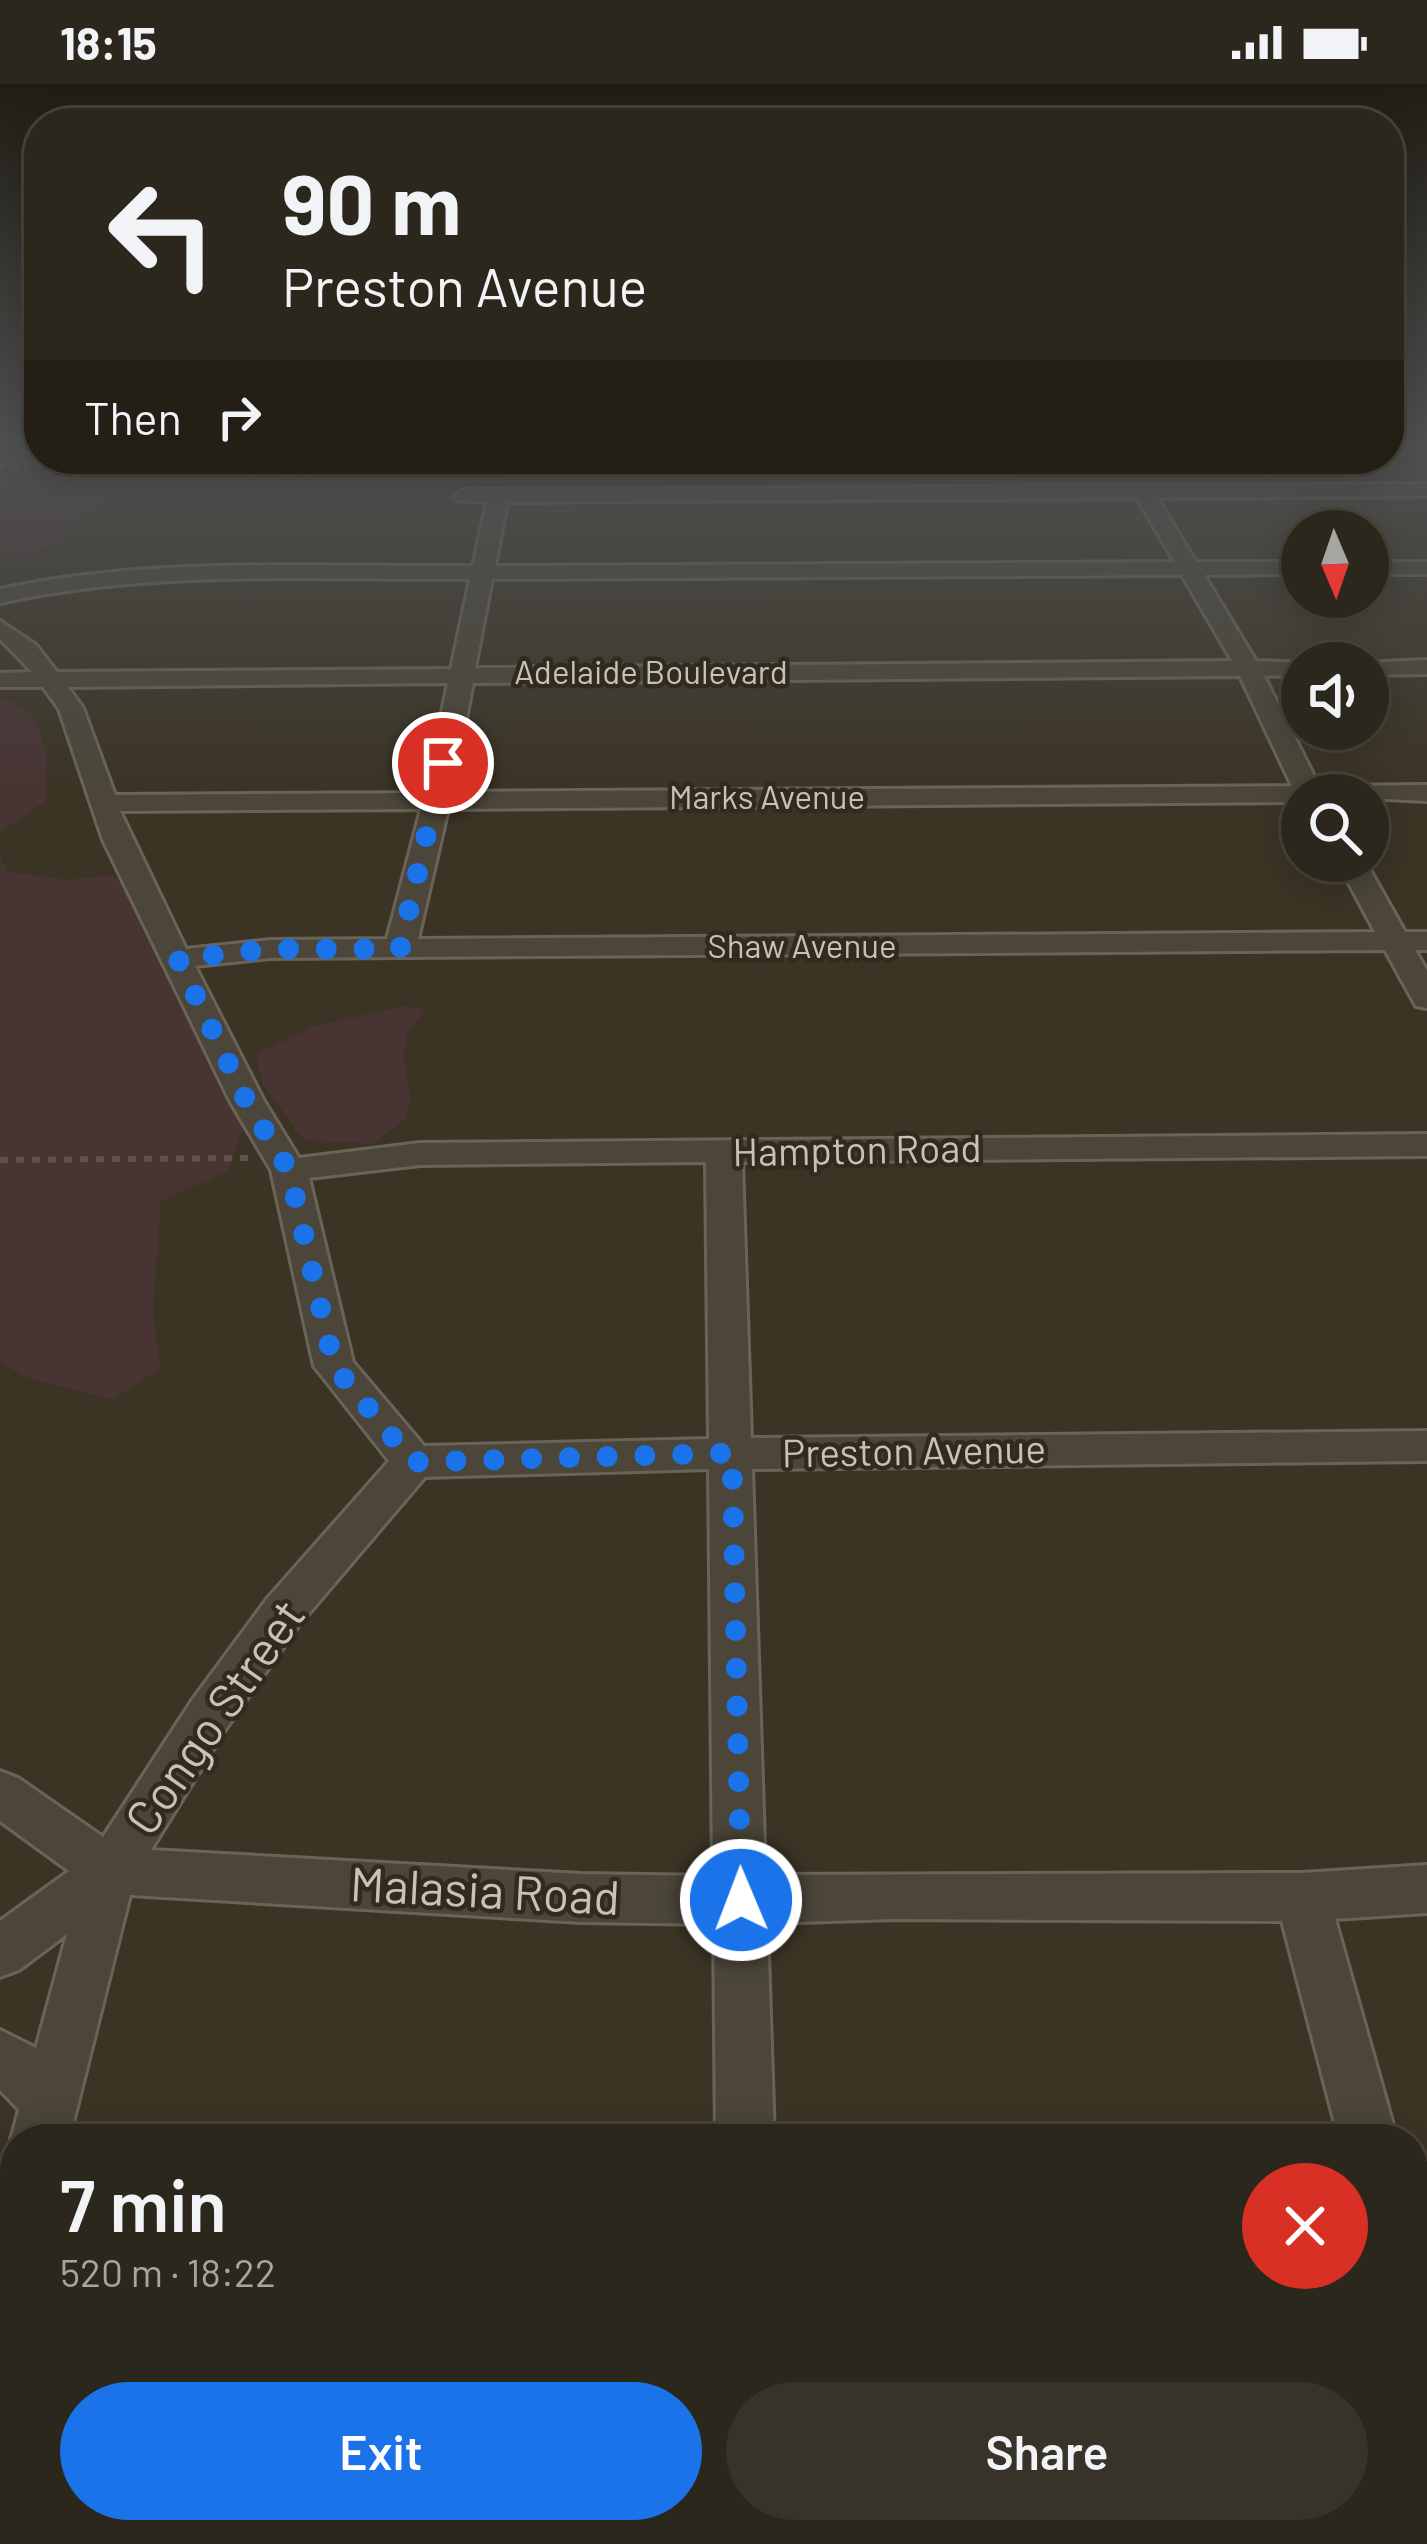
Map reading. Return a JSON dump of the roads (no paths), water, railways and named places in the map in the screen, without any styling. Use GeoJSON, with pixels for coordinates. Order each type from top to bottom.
{"type":"FeatureCollection","features":[{"type":"Feature","properties":{"kind":"street"},"geometry":{"type":"LineString","coordinates":[[400,949],[437,800],[485,561]]}},
{"type":"Feature","properties":{"kind":"street"},"geometry":{"type":"LineString","coordinates":[[1183,561],[1248,668],[1300,774]]}},
{"type":"Feature","properties":{"kind":"street"},"geometry":{"type":"LineString","coordinates":[[0,596],[79,579],[139,574],[1281,568]]}},
{"type":"Feature","properties":{"kind":"street"},"geometry":{"type":"LineString","coordinates":[[1389,568],[1427,568]]}},
{"type":"Feature","properties":{"kind":"street"},"geometry":{"type":"LineString","coordinates":[[0,628],[28,650],[75,718],[117,840],[247,1102],[285,1164],[334,1366],[413,1462]]}},
{"type":"Feature","properties":{"kind":"street"},"geometry":{"type":"LineString","coordinates":[[1389,668],[1427,667]]}},
{"type":"Feature","properties":{"kind":"street","name":"Adelaide Boulevard"},"geometry":{"type":"LineString","coordinates":[[0,680],[1281,668]]}},
{"type":"Feature","properties":{"kind":"street","name":"Marks Avenue"},"geometry":{"type":"LineString","coordinates":[[1389,793],[1427,793]]}},
{"type":"Feature","properties":{"kind":"street","name":"Marks Avenue"},"geometry":{"type":"LineString","coordinates":[[108,803],[1281,794]]}},
{"type":"Feature","properties":{"kind":"street"},"geometry":{"type":"LineString","coordinates":[[1363,882],[1427,1000]]}},
{"type":"Feature","properties":{"kind":"street","name":"Shaw Avenue"},"geometry":{"type":"LineString","coordinates":[[178,959],[270,949],[1427,941]]}},
{"type":"Feature","properties":{"kind":"street","name":"Hampton Road"},"geometry":{"type":"LineString","coordinates":[[285,1164],[420,1154],[1427,1145]]}},
{"type":"Feature","properties":{"kind":"street"},"geometry":{"type":"LineString","coordinates":[[724,1152],[746,2124]]}},
{"type":"Feature","properties":{"kind":"street","name":"Preston Avenue"},"geometry":{"type":"LineString","coordinates":[[413,1462],[732,1453],[1427,1446]]}},
{"type":"Feature","properties":{"kind":"street","name":"Congo Street"},"geometry":{"type":"LineString","coordinates":[[0,1952],[110,1871],[210,1713],[284,1612],[413,1462]]}},
{"type":"Feature","properties":{"kind":"street"},"geometry":{"type":"LineString","coordinates":[[0,1793],[110,1871],[45,2120]]}},
{"type":"Feature","properties":{"kind":"street","name":"Malasia Road"},"geometry":{"type":"LineString","coordinates":[[110,1871],[581,1898],[1302,1897],[1427,1889]]}},
{"type":"Feature","properties":{"kind":"street"},"geometry":{"type":"LineString","coordinates":[[1302,1897],[1364,2124]]}},
{"type":"Feature","properties":{"kind":"street"},"geometry":{"type":"LineString","coordinates":[[0,2057],[25,2074],[45,2120]]}}]}
